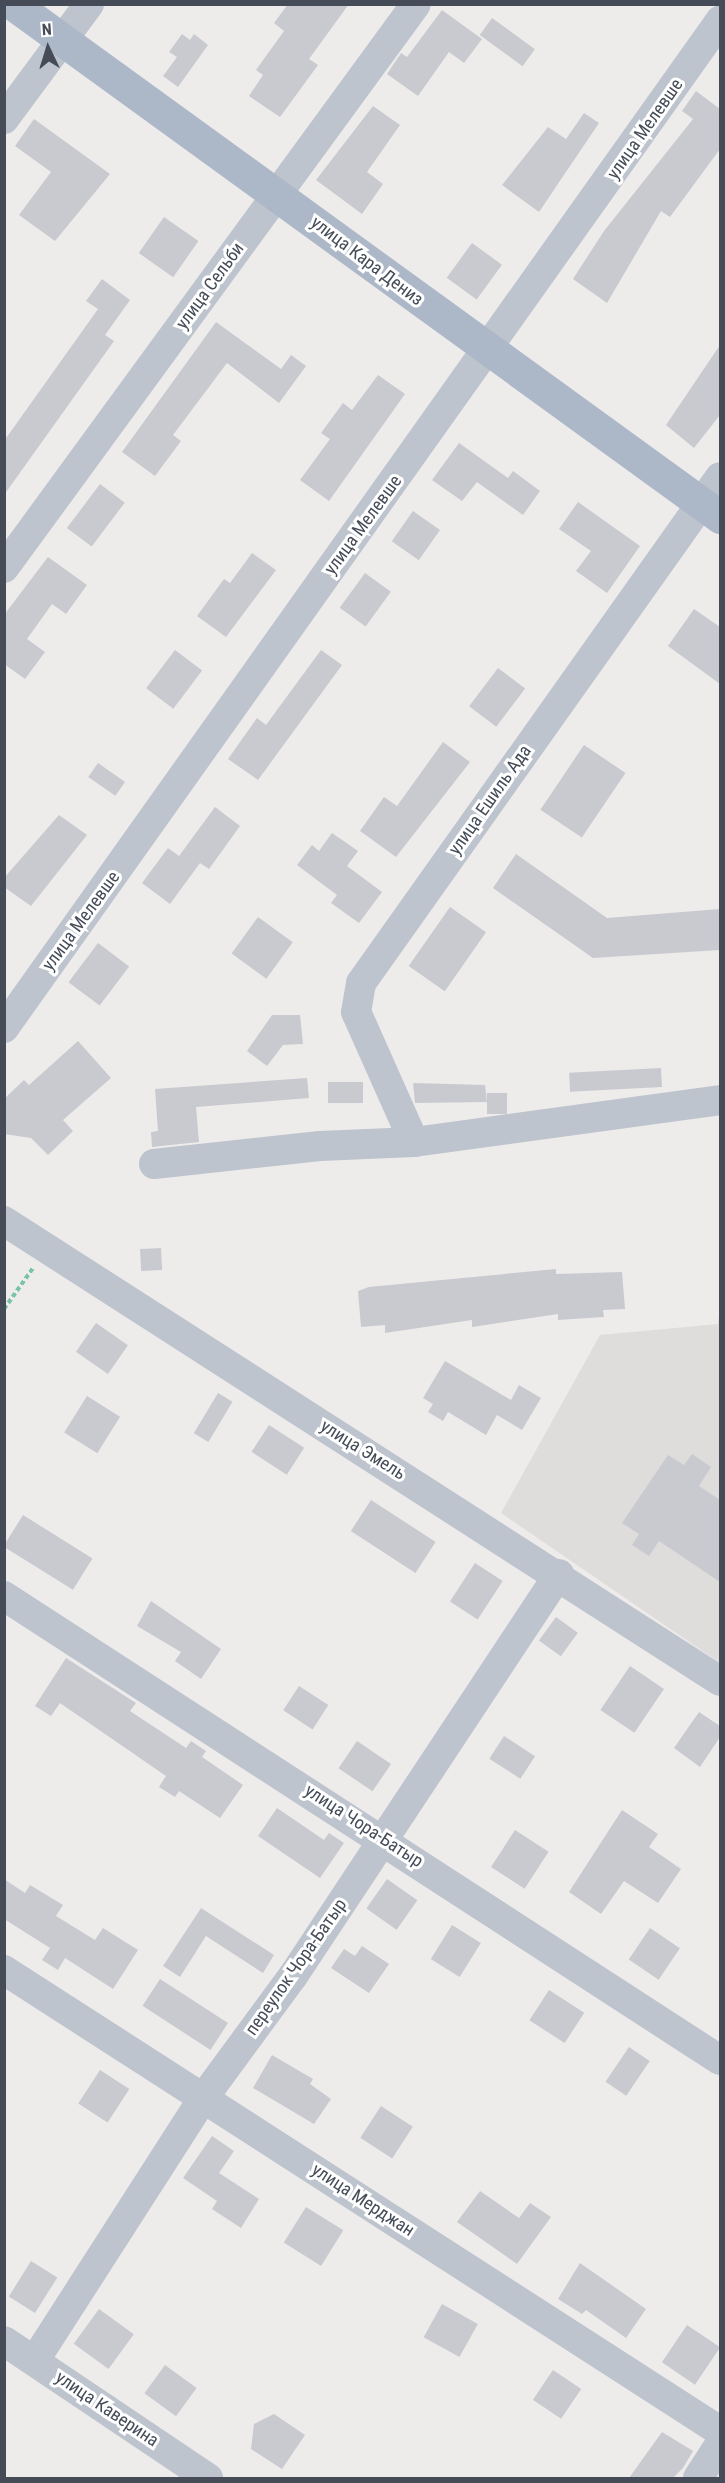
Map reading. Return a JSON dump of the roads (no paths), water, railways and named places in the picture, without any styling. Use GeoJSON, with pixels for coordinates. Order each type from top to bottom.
{"type":"FeatureCollection","features":[{"type":"Feature","properties":{"kind":"main road","name":"улица Кара Дениз"},"geometry":{"type":"LineString","coordinates":[[13,4],[278,194],[487,352],[711,510]]}},
{"type":"Feature","properties":{"kind":"street"},"geometry":{"type":"LineString","coordinates":[[4,119],[89,4]]}},
{"type":"Feature","properties":{"kind":"street","name":"улица Сельби"},"geometry":{"type":"LineString","coordinates":[[4,568],[416,4]]}},
{"type":"Feature","properties":{"kind":"street","name":"улица Мелевше"},"geometry":{"type":"LineString","coordinates":[[4,1028],[487,352],[720,21]]}},
{"type":"Feature","properties":{"kind":"street","name":"улица Ешиль Ада"},"geometry":{"type":"LineString","coordinates":[[414,1142],[356,1012],[361,983],[711,510],[720,477]]}},
{"type":"Feature","properties":{"kind":"street"},"geometry":{"type":"LineString","coordinates":[[154,1164],[320,1146],[414,1142],[720,1100]]}},
{"type":"Feature","properties":{"kind":"street","name":"улица Эмель"},"geometry":{"type":"LineString","coordinates":[[4,1221],[46,1250],[559,1574],[720,1681]]}},
{"type":"Feature","properties":{"kind":"street","name":"переулок Чора-Батыр"},"geometry":{"type":"LineString","coordinates":[[35,2360],[204,2097],[293,1976],[559,1574]]}},
{"type":"Feature","properties":{"kind":"street","name":"улица Чора-Батыр"},"geometry":{"type":"LineString","coordinates":[[4,1596],[383,1838],[720,2060]]}},
{"type":"Feature","properties":{"kind":"street","name":"улица Мерджан"},"geometry":{"type":"LineString","coordinates":[[4,1970],[720,2432]]}},
{"type":"Feature","properties":{"kind":"street","name":"улица Каверина"},"geometry":{"type":"LineString","coordinates":[[4,2341],[208,2478]]}},
{"type":"Feature","properties":{"kind":"street"},"geometry":{"type":"LineString","coordinates":[[698,2478],[720,2444]]}}]}
